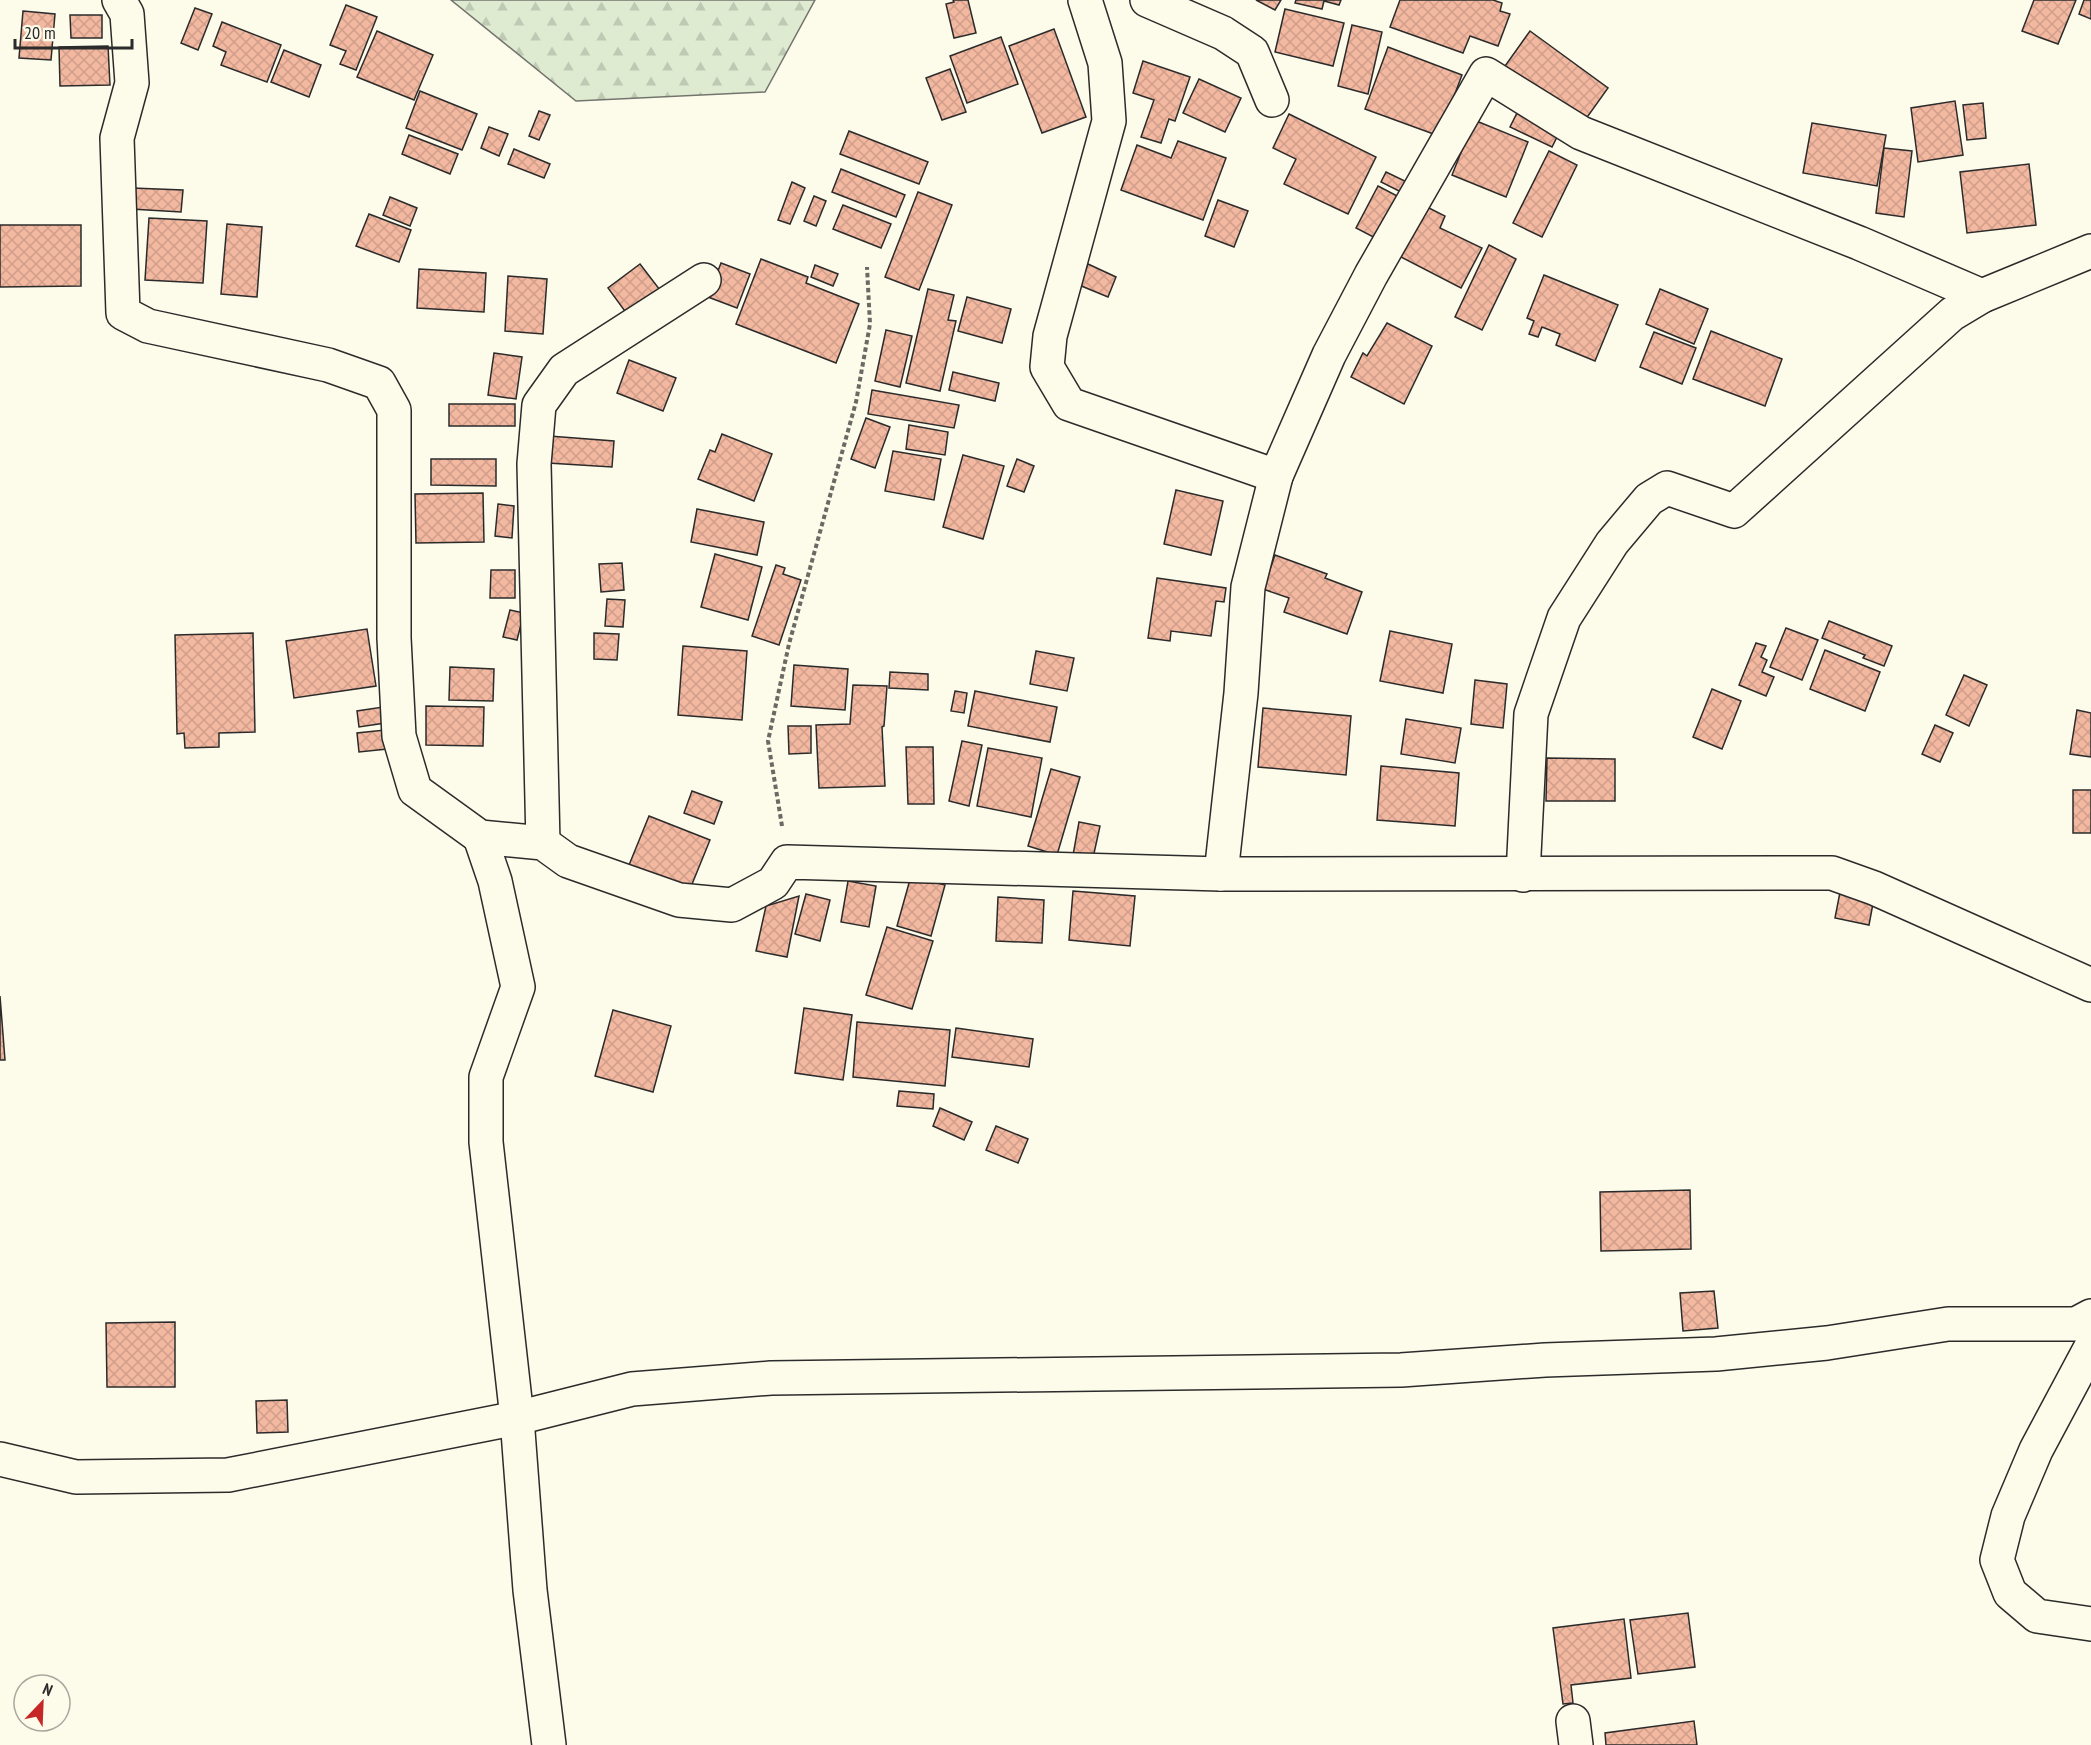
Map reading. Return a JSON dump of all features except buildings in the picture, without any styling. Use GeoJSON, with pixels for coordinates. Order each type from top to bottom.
{"type":"FeatureCollection","features":[{"type":"Feature","properties":{"kind":"street"},"geometry":{"type":"LineString","coordinates":[[119,0],[127,14],[132,83],[117,138],[123,313],[147,326],[328,365],[379,383],[394,410],[394,638],[399,736],[415,790],[480,837],[543,843],[568,861],[679,900],[732,905],[773,883],[787,862],[1221,874],[1832,873],[1874,888],[2091,985]]}},
{"type":"Feature","properties":{"kind":"street"},"geometry":{"type":"LineString","coordinates":[[1085,0],[1105,63],[1108,121],[1050,336],[1047,367],[1068,404],[1276,476]]}},
{"type":"Feature","properties":{"kind":"street"},"geometry":{"type":"LineString","coordinates":[[1147,0],[1223,33],[1252,52],[1272,99]]}},
{"type":"Feature","properties":{"kind":"street"},"geometry":{"type":"LineString","coordinates":[[1221,874],[1241,693],[1248,587],[1276,476],[1329,355],[1365,285],[1486,74],[1581,133],[1859,243],[1982,296]]}},
{"type":"Feature","properties":{"kind":"street"},"geometry":{"type":"LineString","coordinates":[[1523,875],[1531,714],[1564,618],[1612,543],[1649,499],[1667,488],[1734,511],[1952,314],[1982,296],[2091,251]]}},
{"type":"Feature","properties":{"kind":"street"},"geometry":{"type":"LineString","coordinates":[[543,843],[534,464],[538,405],[564,370],[704,280]]}},
{"type":"Feature","properties":{"kind":"street"},"geometry":{"type":"LineString","coordinates":[[480,837],[495,881],[518,987],[486,1077],[486,1142],[516,1418],[530,1590],[549,1745]]}},
{"type":"Feature","properties":{"kind":"street"},"geometry":{"type":"LineString","coordinates":[[0,1459],[76,1478],[228,1475],[516,1418],[632,1389],[771,1378],[1401,1370],[1545,1360],[1716,1354],[1827,1343],[1948,1324],[2076,1323],[2091,1316]]}},
{"type":"Feature","properties":{"kind":"street"},"geometry":{"type":"LineString","coordinates":[[2091,1347],[2036,1450],[2008,1516],[1997,1560],[2010,1593],[2037,1616],[2091,1624]]}},
{"type":"Feature","properties":{"kind":"path"},"geometry":{"type":"LineString","coordinates":[[787,862],[768,741],[789,644],[856,402],[870,324],[867,267]]}},
{"type":"Feature","properties":{"kind":"green space"},"geometry":{"type":"Polygon","coordinates":[[[451,0],[815,0],[765,92],[576,101],[451,0]]]}}]}
